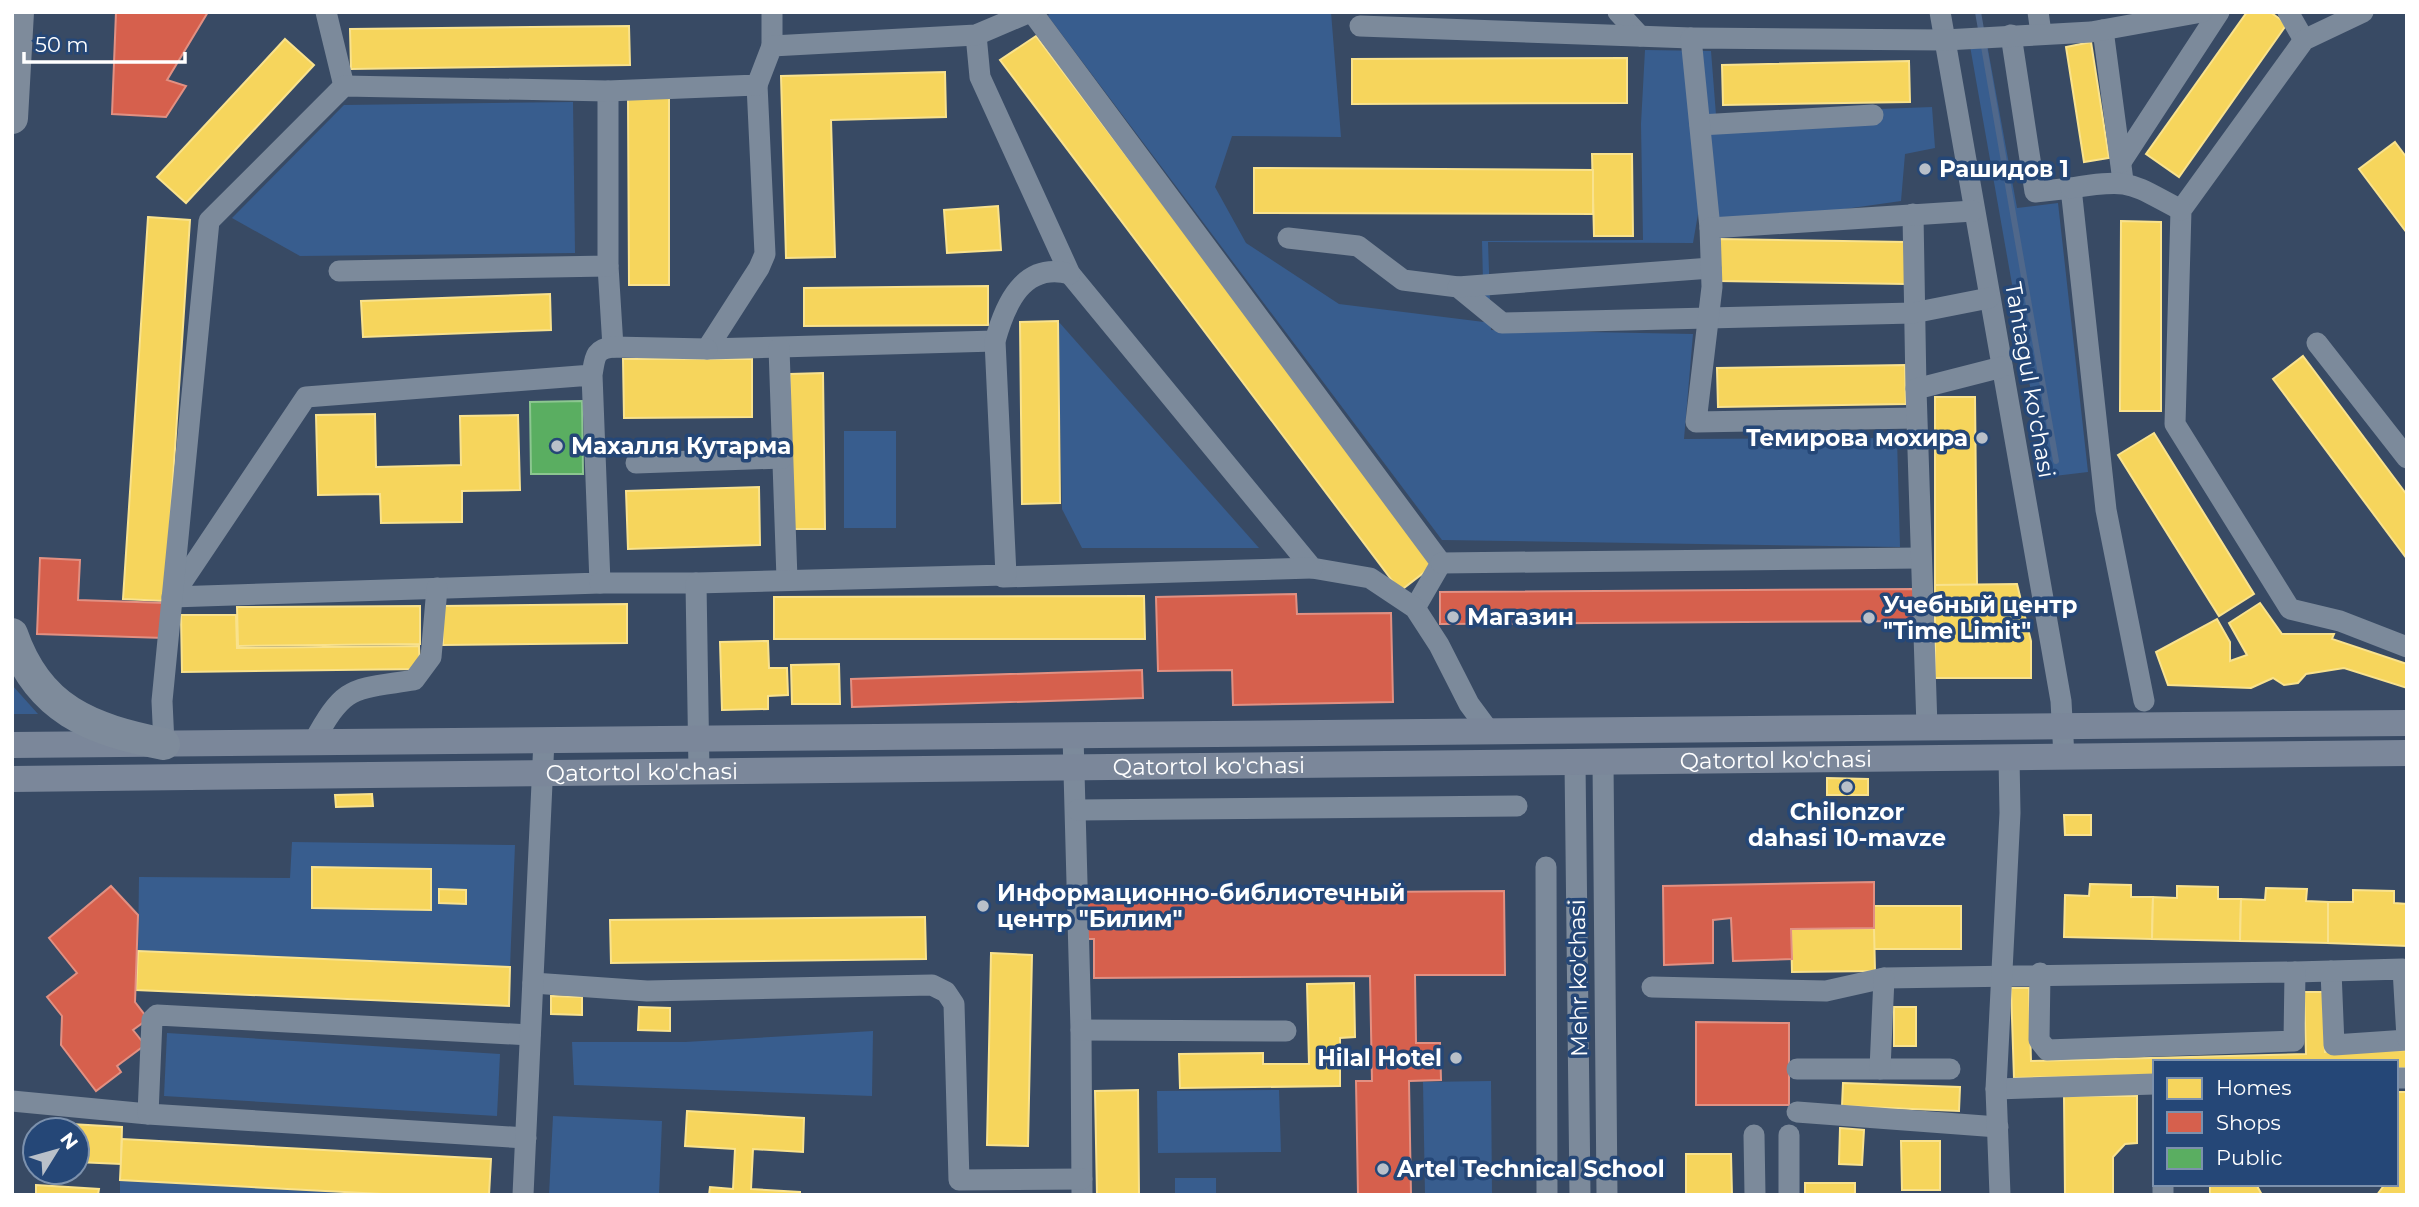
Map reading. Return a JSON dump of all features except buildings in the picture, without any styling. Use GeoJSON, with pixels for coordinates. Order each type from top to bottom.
{"type":"FeatureCollection","features":[{"type":"Feature","properties":{"kind":"highway"},"geometry":{"type":"LineString","coordinates":[[12,118],[18,12]]}},
{"type":"Feature","properties":{"kind":"highway"},"geometry":{"type":"LineString","coordinates":[[12,634],[22,660],[34,680],[58,705],[124,736],[164,744]]}},
{"type":"Feature","properties":{"kind":"main road","name":"Qatortol ko'chasi"},"geometry":{"type":"LineString","coordinates":[[12,745],[2407,723]]}},
{"type":"Feature","properties":{"kind":"main road"},"geometry":{"type":"LineString","coordinates":[[1574,730],[1603,762]]}},
{"type":"Feature","properties":{"kind":"main road"},"geometry":{"type":"LineString","coordinates":[[1574,730],[1575,762]]}},
{"type":"Feature","properties":{"kind":"main road"},"geometry":{"type":"LineString","coordinates":[[1601,730],[1603,762]]}},
{"type":"Feature","properties":{"kind":"main road","name":"Qatortol ko'chasi"},"geometry":{"type":"LineString","coordinates":[[12,779],[2407,753]]}},
{"type":"Feature","properties":{"kind":"street"},"geometry":{"type":"LineString","coordinates":[[326,12],[344,86]]}},
{"type":"Feature","properties":{"kind":"street"},"geometry":{"type":"LineString","coordinates":[[707,349],[759,268],[765,254],[757,85],[772,46],[772,12]]}},
{"type":"Feature","properties":{"kind":"street"},"geometry":{"type":"LineString","coordinates":[[772,46],[976,35],[1031,12],[1441,563]]}},
{"type":"Feature","properties":{"kind":"street"},"geometry":{"type":"LineString","coordinates":[[1618,12],[1640,36]]}},
{"type":"Feature","properties":{"kind":"street","name":"Tahtagul ko'chasi"},"geometry":{"type":"LineString","coordinates":[[1940,12],[2063,726],[2064,757]]}},
{"type":"Feature","properties":{"kind":"street"},"geometry":{"type":"LineString","coordinates":[[1360,26],[1691,38],[1945,40],[2005,35],[2040,23],[2103,30],[2202,12]]}},
{"type":"Feature","properties":{"kind":"street"},"geometry":{"type":"LineString","coordinates":[[2005,35],[2035,192],[2071,188],[2122,172],[2219,12]]}},
{"type":"Feature","properties":{"kind":"street"},"geometry":{"type":"LineString","coordinates":[[2288,12],[2304,40]]}},
{"type":"Feature","properties":{"kind":"street"},"geometry":{"type":"LineString","coordinates":[[2363,12],[2304,40],[2181,209],[2175,424],[2290,609],[2340,621],[2407,647]]}},
{"type":"Feature","properties":{"kind":"street"},"geometry":{"type":"LineString","coordinates":[[2103,30],[2122,172]]}},
{"type":"Feature","properties":{"kind":"street"},"geometry":{"type":"LineString","coordinates":[[976,35],[980,77],[1070,274],[1312,568]]}},
{"type":"Feature","properties":{"kind":"street"},"geometry":{"type":"LineString","coordinates":[[1691,38],[1710,228],[1711,268],[1696,422],[1916,418]]}},
{"type":"Feature","properties":{"kind":"street"},"geometry":{"type":"LineString","coordinates":[[164,744],[162,701],[209,222],[344,86],[608,91],[757,85]]}},
{"type":"Feature","properties":{"kind":"street"},"geometry":{"type":"LineString","coordinates":[[608,91],[608,266],[613,347]]}},
{"type":"Feature","properties":{"kind":"street"},"geometry":{"type":"LineString","coordinates":[[1700,125],[1873,115]]}},
{"type":"Feature","properties":{"kind":"street"},"geometry":{"type":"LineString","coordinates":[[2122,172],[2181,209]]}},
{"type":"Feature","properties":{"kind":"street"},"geometry":{"type":"LineString","coordinates":[[2071,188],[2106,510],[2144,701]]}},
{"type":"Feature","properties":{"kind":"street"},"geometry":{"type":"LineString","coordinates":[[1710,228],[1973,211]]}},
{"type":"Feature","properties":{"kind":"street"},"geometry":{"type":"LineString","coordinates":[[1913,214],[1913,313],[1927,727]]}},
{"type":"Feature","properties":{"kind":"street"},"geometry":{"type":"LineString","coordinates":[[1288,237],[1358,246],[1403,280],[1458,287],[1711,268]]}},
{"type":"Feature","properties":{"kind":"street"},"geometry":{"type":"LineString","coordinates":[[339,271],[608,266]]}},
{"type":"Feature","properties":{"kind":"street"},"geometry":{"type":"LineString","coordinates":[[1003,577],[1007,572],[995,341],[1003,309],[1022,285],[1046,273],[1070,274]]}},
{"type":"Feature","properties":{"kind":"street"},"geometry":{"type":"LineString","coordinates":[[1458,287],[1502,323],[1913,313],[1989,298]]}},
{"type":"Feature","properties":{"kind":"street"},"geometry":{"type":"LineString","coordinates":[[600,583],[592,374],[597,352],[601,348],[779,348],[995,341]]}},
{"type":"Feature","properties":{"kind":"street"},"geometry":{"type":"LineString","coordinates":[[2318,343],[2407,458]]}},
{"type":"Feature","properties":{"kind":"street"},"geometry":{"type":"LineString","coordinates":[[779,348],[787,579]]}},
{"type":"Feature","properties":{"kind":"street"},"geometry":{"type":"LineString","coordinates":[[1916,389],[2002,367]]}},
{"type":"Feature","properties":{"kind":"street"},"geometry":{"type":"LineString","coordinates":[[172,597],[306,397],[592,374]]}},
{"type":"Feature","properties":{"kind":"street"},"geometry":{"type":"LineString","coordinates":[[636,463],[782,458]]}},
{"type":"Feature","properties":{"kind":"street"},"geometry":{"type":"LineString","coordinates":[[1441,563],[1920,558]]}},
{"type":"Feature","properties":{"kind":"street"},"geometry":{"type":"LineString","coordinates":[[1415,608],[1441,563]]}},
{"type":"Feature","properties":{"kind":"street"},"geometry":{"type":"LineString","coordinates":[[172,597],[600,583],[1003,577],[1312,568],[1370,578],[1415,608],[1439,645],[1469,704],[1489,731]]}},
{"type":"Feature","properties":{"kind":"street"},"geometry":{"type":"LineString","coordinates":[[696,583],[699,771]]}},
{"type":"Feature","properties":{"kind":"street"},"geometry":{"type":"LineString","coordinates":[[313,743],[333,706],[355,689],[414,680],[431,657],[437,588]]}},
{"type":"Feature","properties":{"kind":"street"},"geometry":{"type":"LineString","coordinates":[[533,983],[647,991],[939,987],[954,1004],[959,1188],[1082,1187],[1077,810],[1073,735]]}},
{"type":"Feature","properties":{"kind":"street"},"geometry":{"type":"LineString","coordinates":[[523,1195],[544,740]]}},
{"type":"Feature","properties":{"kind":"street"},"geometry":{"type":"LineString","coordinates":[[2000,1195],[1996,1089],[2010,813],[2009,757]]}},
{"type":"Feature","properties":{"kind":"street","name":"Mehr ko'chasi"},"geometry":{"type":"LineString","coordinates":[[1575,762],[1580,1195]]}},
{"type":"Feature","properties":{"kind":"street","name":"Mehr ko'chasi"},"geometry":{"type":"LineString","coordinates":[[1603,762],[1607,1195]]}},
{"type":"Feature","properties":{"kind":"street"},"geometry":{"type":"LineString","coordinates":[[1077,810],[1517,806]]}},
{"type":"Feature","properties":{"kind":"street"},"geometry":{"type":"LineString","coordinates":[[1546,867],[1547,1195]]}},
{"type":"Feature","properties":{"kind":"street"},"geometry":{"type":"LineString","coordinates":[[1652,987],[1826,991],[1884,978],[2040,973],[2403,970],[2407,1039],[2334,1045],[2331,971]]}},
{"type":"Feature","properties":{"kind":"street"},"geometry":{"type":"LineString","coordinates":[[2040,973],[2039,1040],[2047,1049],[2294,1041],[2295,972]]}},
{"type":"Feature","properties":{"kind":"street"},"geometry":{"type":"LineString","coordinates":[[1880,1069],[1884,978]]}},
{"type":"Feature","properties":{"kind":"street"},"geometry":{"type":"LineString","coordinates":[[148,1114],[152,1020],[157,1015],[530,1035]]}},
{"type":"Feature","properties":{"kind":"street"},"geometry":{"type":"LineString","coordinates":[[1081,1030],[1286,1031]]}},
{"type":"Feature","properties":{"kind":"street"},"geometry":{"type":"LineString","coordinates":[[1797,1069],[1950,1069]]}},
{"type":"Feature","properties":{"kind":"street"},"geometry":{"type":"LineString","coordinates":[[1996,1089],[2153,1084]]}},
{"type":"Feature","properties":{"kind":"street"},"geometry":{"type":"LineString","coordinates":[[12,1101],[148,1114],[526,1138]]}},
{"type":"Feature","properties":{"kind":"street"},"geometry":{"type":"LineString","coordinates":[[1797,1112],[1998,1127]]}},
{"type":"Feature","properties":{"kind":"street"},"geometry":{"type":"LineString","coordinates":[[1755,1135],[1755,1189],[1789,1189],[1789,1135]]}},
{"type":"Feature","properties":{"kind":"shaded area"},"geometry":{"type":"Polygon","coordinates":[[[1050,12],[1331,12],[1341,137],[1232,136],[1215,187],[1246,243],[1339,304],[1484,322],[1482,241],[1643,240],[1641,124],[1645,50],[1711,51],[1716,115],[1932,107],[1935,148],[1905,154],[1901,201],[1710,228],[1698,214],[1693,243],[1488,242],[1491,330],[1693,334],[1684,439],[1897,438],[1900,547],[1442,540],[1048,16],[1050,12]]]}},
{"type":"Feature","properties":{"kind":"shaded area"},"geometry":{"type":"Polygon","coordinates":[[[1987,44],[2017,208],[2058,203],[2088,472],[2046,477],[1970,46],[1987,44]]]}},
{"type":"Feature","properties":{"kind":"shaded area"},"geometry":{"type":"Polygon","coordinates":[[[573,102],[575,253],[300,256],[232,218],[344,105],[573,102]]]}},
{"type":"Feature","properties":{"kind":"shaded area"},"geometry":{"type":"Polygon","coordinates":[[[1058,321],[1259,548],[1082,548],[1062,509],[1058,321]]]}},
{"type":"Feature","properties":{"kind":"shaded area"},"geometry":{"type":"Polygon","coordinates":[[[844,431],[896,431],[896,528],[844,528],[844,431]]]}},
{"type":"Feature","properties":{"kind":"shaded area"},"geometry":{"type":"Polygon","coordinates":[[[12,685],[38,714],[12,714],[12,685]]]}},
{"type":"Feature","properties":{"kind":"shaded area"},"geometry":{"type":"Polygon","coordinates":[[[292,842],[515,845],[510,967],[138,951],[139,877],[290,878],[292,842]]]}},
{"type":"Feature","properties":{"kind":"shaded area"},"geometry":{"type":"Polygon","coordinates":[[[873,1031],[872,1096],[574,1085],[572,1042],[685,1042],[873,1031]]]}},
{"type":"Feature","properties":{"kind":"shaded area"},"geometry":{"type":"Polygon","coordinates":[[[167,1033],[500,1054],[497,1116],[164,1096],[167,1033]]]}},
{"type":"Feature","properties":{"kind":"shaded area"},"geometry":{"type":"Polygon","coordinates":[[[1491,1081],[1492,1195],[1425,1195],[1423,1082],[1491,1081]]]}},
{"type":"Feature","properties":{"kind":"shaded area"},"geometry":{"type":"Polygon","coordinates":[[[1279,1090],[1281,1152],[1158,1153],[1157,1091],[1279,1090]]]}},
{"type":"Feature","properties":{"kind":"shaded area"},"geometry":{"type":"Polygon","coordinates":[[[553,1116],[662,1121],[659,1195],[549,1195],[553,1116]]]}},
{"type":"Feature","properties":{"kind":"shaded area"},"geometry":{"type":"Polygon","coordinates":[[[1175,1178],[1216,1178],[1216,1195],[1175,1195],[1175,1178]]]}},
{"type":"Feature","properties":{"kind":"shaded area"},"geometry":{"type":"Polygon","coordinates":[[[120,1180],[401,1195],[120,1195],[120,1180]]]}},
{"type":"Feature","properties":{"kind":"waterway"},"geometry":{"type":"LineString","coordinates":[[1978,12],[2056,461]]}},
{"type":"Feature","properties":{"kind":"place","name":"Рашидов 1"},"geometry":{"type":"Point","coordinates":[1925,169]}},
{"type":"Feature","properties":{"kind":"place","name":"Темирова мохира"},"geometry":{"type":"Point","coordinates":[1982,438]}},
{"type":"Feature","properties":{"kind":"place","name":"Махалля Кутарма"},"geometry":{"type":"Point","coordinates":[557,446]}},
{"type":"Feature","properties":{"kind":"place","name":"Магазин"},"geometry":{"type":"Point","coordinates":[1453,617]}},
{"type":"Feature","properties":{"kind":"place","name":"Учебный центр \"Time Limit\""},"geometry":{"type":"Point","coordinates":[1869,618]}},
{"type":"Feature","properties":{"kind":"place","name":"Chilonzor dahasi 10-mavze"},"geometry":{"type":"Point","coordinates":[1847,787]}},
{"type":"Feature","properties":{"kind":"place","name":"Информационно-библиотечный центр \"Билим\""},"geometry":{"type":"Point","coordinates":[983,906]}},
{"type":"Feature","properties":{"kind":"place","name":"Hilal Hotel"},"geometry":{"type":"Point","coordinates":[1456,1058]}},
{"type":"Feature","properties":{"kind":"place","name":"Artel Technical School"},"geometry":{"type":"Point","coordinates":[1383,1169]}}]}
